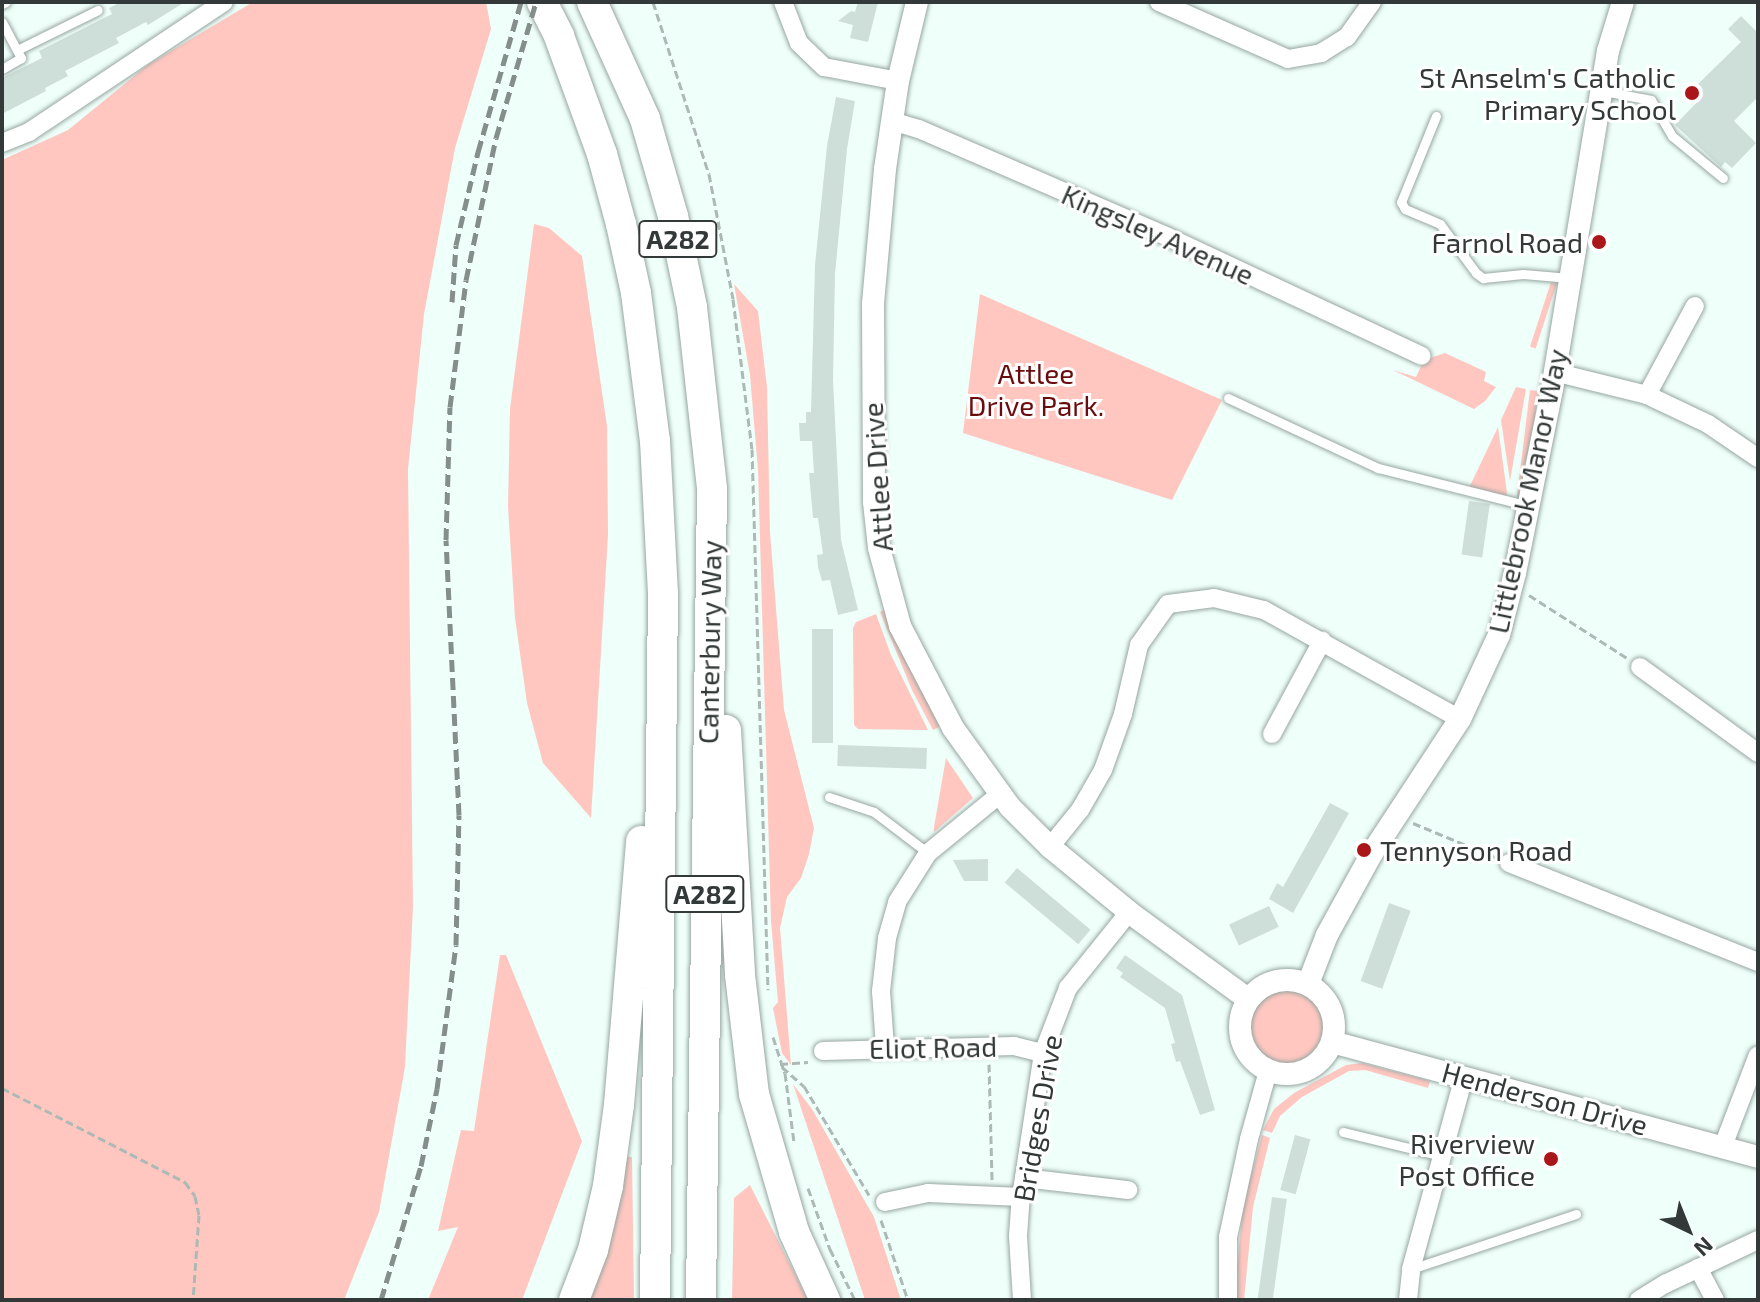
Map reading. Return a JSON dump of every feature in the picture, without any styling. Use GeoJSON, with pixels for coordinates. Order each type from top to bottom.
{"type":"FeatureCollection","features":[{"type":"Feature","properties":{"kind":"highway","name":"Canterbury Way"},"geometry":{"type":"LineString","coordinates":[[542,2],[559,36],[602,154],[636,293],[655,441],[663,594],[655,1300]]}},
{"type":"Feature","properties":{"kind":"highway","name":"Canterbury Way"},"geometry":{"type":"LineString","coordinates":[[592,2],[645,119],[673,216],[692,307],[712,489],[701,1300]]}},
{"type":"Feature","properties":{"kind":"highway","name":"A282"},"geometry":{"type":"LineString","coordinates":[[712,489],[740,975],[754,1094],[794,1232],[825,1300]]}},
{"type":"Feature","properties":{"kind":"highway","name":"A282"},"geometry":{"type":"LineString","coordinates":[[574,1300],[593,1250],[608,1186],[619,1105],[663,594]]}},
{"type":"Feature","properties":{"kind":"street"},"geometry":{"type":"LineString","coordinates":[[2,143],[29,132],[224,2]]}},
{"type":"Feature","properties":{"kind":"street"},"geometry":{"type":"LineString","coordinates":[[783,2],[799,43],[824,67],[898,81]]}},
{"type":"Feature","properties":{"kind":"street","name":"Attlee Drive"},"geometry":{"type":"LineString","coordinates":[[917,2],[898,81],[881,198],[873,317],[871,435],[879,548],[895,610],[914,659],[953,728],[1000,794],[1050,847],[1129,912],[1248,999]]}},
{"type":"Feature","properties":{"kind":"street"},"geometry":{"type":"LineString","coordinates":[[1159,2],[1288,59],[1321,53],[1347,37],[1372,2]]}},
{"type":"Feature","properties":{"kind":"street","name":"Littlebrook Manor Way"},"geometry":{"type":"LineString","coordinates":[[1308,984],[1327,935],[1372,853],[1460,719],[1499,635],[1529,506],[1554,372],[1600,90],[1623,2]]}},
{"type":"Feature","properties":{"kind":"street","name":"Kingsley Avenue"},"geometry":{"type":"LineString","coordinates":[[892,121],[919,129],[1168,237],[1422,356]]}},
{"type":"Feature","properties":{"kind":"street"},"geometry":{"type":"LineString","coordinates":[[1647,395],[1695,306]]}},
{"type":"Feature","properties":{"kind":"street"},"geometry":{"type":"LineString","coordinates":[[1554,372],[1647,395],[1708,424],[1758,458]]}},
{"type":"Feature","properties":{"kind":"street"},"geometry":{"type":"LineString","coordinates":[[1050,847],[1080,810],[1103,770],[1123,714],[1139,645],[1168,604],[1214,598],[1264,610],[1460,719]]}},
{"type":"Feature","properties":{"kind":"street"},"geometry":{"type":"LineString","coordinates":[[1272,734],[1322,641]]}},
{"type":"Feature","properties":{"kind":"street"},"geometry":{"type":"LineString","coordinates":[[1640,667],[1758,753]]}},
{"type":"Feature","properties":{"kind":"street"},"geometry":{"type":"LineString","coordinates":[[885,1047],[881,991],[887,938],[897,902],[928,853],[1000,794]]}},
{"type":"Feature","properties":{"kind":"street"},"geometry":{"type":"LineString","coordinates":[[1509,863],[1758,962]]}},
{"type":"Feature","properties":{"kind":"street","name":"Bridges Drive"},"geometry":{"type":"LineString","coordinates":[[1022,1300],[1018,1236],[1021,1197],[1043,1053],[1068,988],[1129,912]]}},
{"type":"Feature","properties":{"kind":"street"},"geometry":{"type":"LineString","coordinates":[[1292,980],[1308,984],[1328,1003],[1334,1029],[1332,1042],[1313,1067],[1299,1073],[1268,1071],[1254,1062],[1241,1040],[1241,1014],[1248,999],[1260,987],[1276,981],[1292,980]]}},
{"type":"Feature","properties":{"kind":"street","name":"Henderson Drive"},"geometry":{"type":"LineString","coordinates":[[1332,1042],[1758,1157]]}},
{"type":"Feature","properties":{"kind":"street","name":"Eliot Road"},"geometry":{"type":"LineString","coordinates":[[823,1051],[1014,1046],[1043,1053]]}},
{"type":"Feature","properties":{"kind":"street"},"geometry":{"type":"LineString","coordinates":[[1723,1146],[1758,1055]]}},
{"type":"Feature","properties":{"kind":"street"},"geometry":{"type":"LineString","coordinates":[[1228,1300],[1228,1237],[1249,1139],[1268,1071]]}},
{"type":"Feature","properties":{"kind":"street"},"geometry":{"type":"LineString","coordinates":[[1408,1300],[1411,1269],[1464,1076]]}},
{"type":"Feature","properties":{"kind":"street"},"geometry":{"type":"LineString","coordinates":[[1024,1178],[1128,1190]]}},
{"type":"Feature","properties":{"kind":"street"},"geometry":{"type":"LineString","coordinates":[[879,1207],[928,1193],[1021,1197]]}},
{"type":"Feature","properties":{"kind":"street"},"geometry":{"type":"LineString","coordinates":[[1639,1300],[1758,1240]]}},
{"type":"Feature","properties":{"kind":"street"},"geometry":{"type":"LineString","coordinates":[[1698,1268],[1715,1300]]}},
{"type":"Feature","properties":{"kind":"lane"},"geometry":{"type":"LineString","coordinates":[[17,50],[98,10]]}},
{"type":"Feature","properties":{"kind":"lane"},"geometry":{"type":"LineString","coordinates":[[2,22],[20,60],[2,69]]}},
{"type":"Feature","properties":{"kind":"lane"},"geometry":{"type":"LineString","coordinates":[[1600,90],[1651,100],[1672,136],[1723,178]]}},
{"type":"Feature","properties":{"kind":"lane"},"geometry":{"type":"LineString","coordinates":[[1436,116],[1401,202],[1405,209],[1440,224],[1483,278],[1523,274],[1570,278]]}},
{"type":"Feature","properties":{"kind":"lane"},"geometry":{"type":"LineString","coordinates":[[1228,398],[1378,468],[1529,506]]}},
{"type":"Feature","properties":{"kind":"lane"},"geometry":{"type":"LineString","coordinates":[[829,797],[874,812],[928,853]]}},
{"type":"Feature","properties":{"kind":"lane"},"geometry":{"type":"LineString","coordinates":[[1343,1132],[1442,1156]]}},
{"type":"Feature","properties":{"kind":"lane"},"geometry":{"type":"LineString","coordinates":[[1411,1269],[1576,1214]]}},
{"type":"Feature","properties":{"kind":"path"},"geometry":{"type":"LineString","coordinates":[[653,2],[709,174],[733,299],[752,449],[768,997]]}},
{"type":"Feature","properties":{"kind":"path"},"geometry":{"type":"LineString","coordinates":[[1512,584],[1640,667]]}},
{"type":"Feature","properties":{"kind":"path"},"geometry":{"type":"LineString","coordinates":[[1397,816],[1509,863]]}},
{"type":"Feature","properties":{"kind":"path"},"geometry":{"type":"LineString","coordinates":[[771,1028],[785,1073],[794,1142]]}},
{"type":"Feature","properties":{"kind":"path"},"geometry":{"type":"LineString","coordinates":[[989,1046],[993,1196]]}},
{"type":"Feature","properties":{"kind":"path"},"geometry":{"type":"LineString","coordinates":[[780,1064],[818,1061],[823,1051]]}},
{"type":"Feature","properties":{"kind":"path"},"geometry":{"type":"LineString","coordinates":[[780,1064],[804,1086],[879,1207],[908,1300]]}},
{"type":"Feature","properties":{"kind":"path"},"geometry":{"type":"LineString","coordinates":[[2,1088],[185,1182],[195,1196],[199,1215],[193,1300]]}},
{"type":"Feature","properties":{"kind":"path"},"geometry":{"type":"LineString","coordinates":[[806,1183],[830,1249],[855,1300]]}},
{"type":"Feature","properties":{"kind":"green space"},"geometry":{"type":"Polygon","coordinates":[[[253,2],[486,2],[491,29],[455,148],[424,314],[408,469],[413,907],[405,1067],[379,1212],[344,1300],[2,1300],[2,160],[68,130],[149,64],[253,2]]]}},
{"type":"Feature","properties":{"kind":"green space"},"geometry":{"type":"Polygon","coordinates":[[[534,224],[549,228],[582,256],[607,426],[608,535],[591,818],[543,763],[527,703],[515,618],[508,506],[510,409],[534,224]]]}},
{"type":"Feature","properties":{"kind":"green space"},"geometry":{"type":"Polygon","coordinates":[[[1551,282],[1557,284],[1536,349],[1530,347],[1551,282]]]}},
{"type":"Feature","properties":{"kind":"green space"},"geometry":{"type":"Polygon","coordinates":[[[734,284],[758,311],[767,387],[770,532],[784,710],[814,828],[801,878],[787,897],[780,928],[791,1065],[782,1053],[773,1008],[778,1002],[771,921],[758,470],[750,375],[734,284]]]}},
{"type":"Feature","properties":{"kind":"green space","name":"Attlee Drive Park."},"geometry":{"type":"Polygon","coordinates":[[[980,294],[1222,400],[1172,500],[963,433],[980,294]]]}},
{"type":"Feature","properties":{"kind":"green space"},"geometry":{"type":"Polygon","coordinates":[[[1445,353],[1486,372],[1484,381],[1496,387],[1474,409],[1393,370],[1416,377],[1424,360],[1445,353]]]}},
{"type":"Feature","properties":{"kind":"green space"},"geometry":{"type":"Polygon","coordinates":[[[1516,387],[1526,389],[1510,481],[1501,420],[1516,387]]]}},
{"type":"Feature","properties":{"kind":"green space"},"geometry":{"type":"Polygon","coordinates":[[[1530,390],[1538,391],[1525,498],[1517,497],[1530,390]]]}},
{"type":"Feature","properties":{"kind":"green space"},"geometry":{"type":"Polygon","coordinates":[[[1498,427],[1507,493],[1506,496],[1469,488],[1498,427]]]}},
{"type":"Feature","properties":{"kind":"green space"},"geometry":{"type":"Polygon","coordinates":[[[887,609],[941,726],[933,730],[912,690],[880,612],[887,609]]]}},
{"type":"Feature","properties":{"kind":"green space"},"geometry":{"type":"Polygon","coordinates":[[[876,614],[891,655],[928,730],[858,729],[854,725],[853,628],[856,622],[876,614]]]}},
{"type":"Feature","properties":{"kind":"green space"},"geometry":{"type":"Polygon","coordinates":[[[946,758],[973,798],[934,832],[934,827],[946,758]]]}},
{"type":"Feature","properties":{"kind":"green space"},"geometry":{"type":"Polygon","coordinates":[[[500,955],[506,955],[582,1141],[522,1300],[428,1300],[458,1227],[438,1231],[461,1130],[474,1131],[500,955]]]}},
{"type":"Feature","properties":{"kind":"green space"},"geometry":{"type":"Polygon","coordinates":[[[1279,986],[1295,986],[1316,997],[1327,1018],[1327,1034],[1316,1055],[1295,1066],[1279,1066],[1265,1060],[1253,1048],[1247,1034],[1247,1018],[1253,1004],[1265,992],[1279,986]]]}},
{"type":"Feature","properties":{"kind":"green space"},"geometry":{"type":"Polygon","coordinates":[[[1362,1063],[1430,1081],[1428,1088],[1365,1070],[1349,1071],[1302,1097],[1280,1116],[1272,1133],[1263,1130],[1274,1109],[1294,1093],[1346,1065],[1362,1063]]]}},
{"type":"Feature","properties":{"kind":"green space"},"geometry":{"type":"Polygon","coordinates":[[[793,1084],[812,1109],[874,1217],[901,1300],[865,1300],[793,1084]]]}},
{"type":"Feature","properties":{"kind":"green space"},"geometry":{"type":"Polygon","coordinates":[[[1262,1135],[1270,1138],[1253,1207],[1244,1300],[1234,1300],[1243,1206],[1262,1135]]]}},
{"type":"Feature","properties":{"kind":"green space"},"geometry":{"type":"Polygon","coordinates":[[[625,1157],[632,1157],[634,1300],[587,1300],[625,1157]]]}},
{"type":"Feature","properties":{"kind":"green space"},"geometry":{"type":"Polygon","coordinates":[[[750,1185],[808,1300],[732,1300],[734,1198],[750,1185]]]}},
{"type":"Feature","properties":{"kind":"building"},"geometry":{"type":"Polygon","coordinates":[[[121,2],[185,2],[148,25],[146,22],[116,38],[119,43],[65,71],[68,76],[2,114],[2,78],[42,58],[39,51],[112,14],[109,8],[121,2]]]}},
{"type":"Feature","properties":{"kind":"building"},"geometry":{"type":"Polygon","coordinates":[[[858,2],[878,2],[868,42],[850,38],[853,25],[838,21],[851,11],[855,12],[858,2]]]}},
{"type":"Feature","properties":{"kind":"building"},"geometry":{"type":"Polygon","coordinates":[[[1741,16],[1758,33],[1758,97],[1734,121],[1756,143],[1732,168],[1725,162],[1721,167],[1675,125],[1703,96],[1695,87],[1741,42],[1728,29],[1741,16]]]}},
{"type":"Feature","properties":{"kind":"building"},"geometry":{"type":"Polygon","coordinates":[[[836,97],[855,101],[847,149],[835,274],[833,380],[841,540],[858,610],[838,615],[830,580],[822,581],[818,567],[817,555],[823,554],[818,518],[813,518],[809,473],[814,473],[812,441],[800,441],[799,423],[806,423],[806,412],[811,412],[815,265],[827,146],[836,97]]]}},
{"type":"Feature","properties":{"kind":"building"},"geometry":{"type":"Polygon","coordinates":[[[1469,501],[1490,504],[1482,557],[1461,554],[1469,501]]]}},
{"type":"Feature","properties":{"kind":"building"},"geometry":{"type":"Polygon","coordinates":[[[812,629],[833,629],[833,743],[812,743],[812,629]]]}},
{"type":"Feature","properties":{"kind":"building"},"geometry":{"type":"Polygon","coordinates":[[[838,745],[927,748],[926,769],[837,766],[838,745]]]}},
{"type":"Feature","properties":{"kind":"building"},"geometry":{"type":"Polygon","coordinates":[[[1330,803],[1349,813],[1293,913],[1269,899],[1277,883],[1283,887],[1330,803]]]}},
{"type":"Feature","properties":{"kind":"building"},"geometry":{"type":"Polygon","coordinates":[[[988,859],[988,881],[964,881],[953,860],[988,859]]]}},
{"type":"Feature","properties":{"kind":"building"},"geometry":{"type":"Polygon","coordinates":[[[1017,868],[1091,930],[1078,944],[1005,883],[1017,868]]]}},
{"type":"Feature","properties":{"kind":"building"},"geometry":{"type":"Polygon","coordinates":[[[1389,903],[1411,911],[1382,989],[1361,981],[1389,903]]]}},
{"type":"Feature","properties":{"kind":"building"},"geometry":{"type":"Polygon","coordinates":[[[1269,906],[1279,927],[1239,945],[1229,925],[1269,906]]]}},
{"type":"Feature","properties":{"kind":"building"},"geometry":{"type":"Polygon","coordinates":[[[1125,955],[1182,995],[1215,1110],[1200,1115],[1180,1061],[1176,1062],[1171,1044],[1175,1043],[1165,1008],[1120,977],[1123,973],[1116,968],[1125,955]]]}},
{"type":"Feature","properties":{"kind":"building"},"geometry":{"type":"Polygon","coordinates":[[[1295,1135],[1310,1139],[1296,1194],[1280,1190],[1295,1135]]]}},
{"type":"Feature","properties":{"kind":"building"},"geometry":{"type":"Polygon","coordinates":[[[1272,1197],[1287,1199],[1273,1300],[1258,1300],[1272,1197]]]}},
{"type":"Feature","properties":{"kind":"railway"},"geometry":{"type":"LineString","coordinates":[[452,302],[456,245],[478,152],[521,2]]}},
{"type":"Feature","properties":{"kind":"railway"},"geometry":{"type":"LineString","coordinates":[[381,1300],[421,1166],[437,1089],[456,945],[459,815],[446,540],[450,407],[466,280],[496,138],[536,2]]}},
{"type":"Feature","properties":{"kind":"place","name":"St Anselm's Catholic Primary School"},"geometry":{"type":"Point","coordinates":[1692,93]}},
{"type":"Feature","properties":{"kind":"place","name":"Farnol Road"},"geometry":{"type":"Point","coordinates":[1599,242]}},
{"type":"Feature","properties":{"kind":"place","name":"Tennyson Road"},"geometry":{"type":"Point","coordinates":[1364,850]}},
{"type":"Feature","properties":{"kind":"place","name":"Riverview Post Office"},"geometry":{"type":"Point","coordinates":[1551,1159]}}]}
